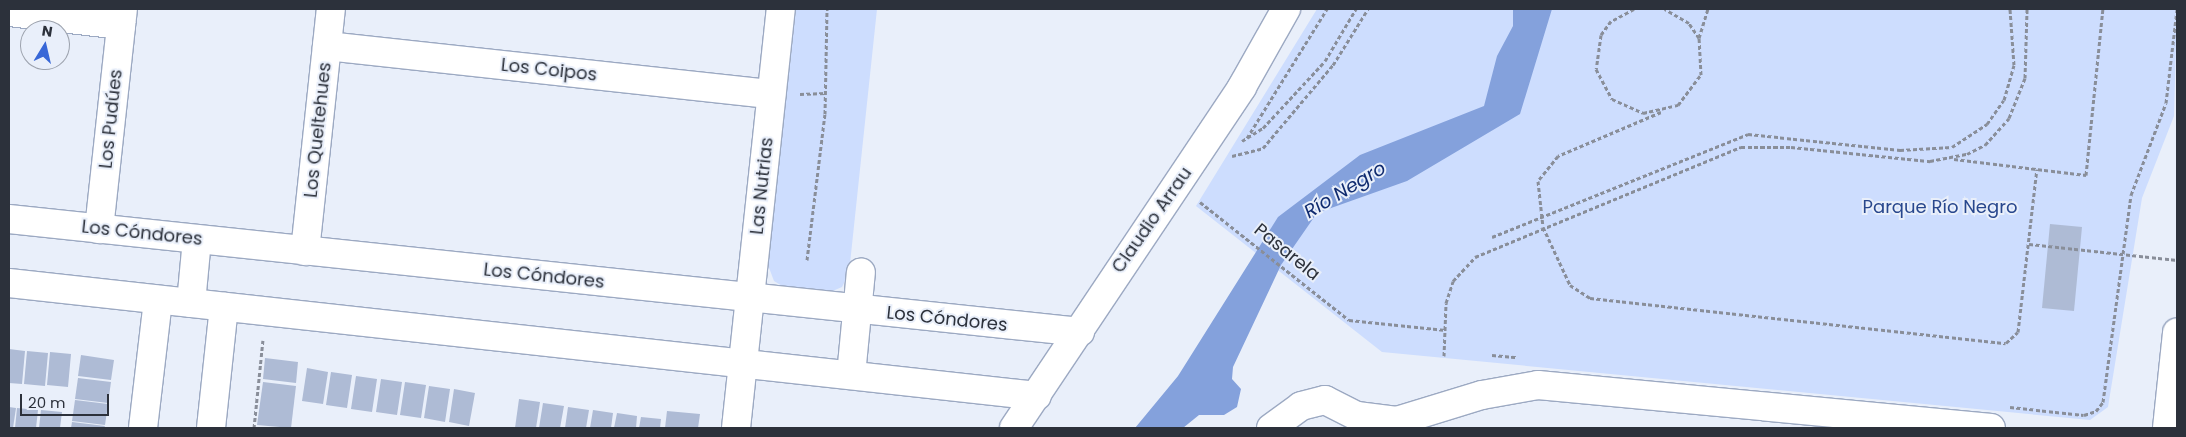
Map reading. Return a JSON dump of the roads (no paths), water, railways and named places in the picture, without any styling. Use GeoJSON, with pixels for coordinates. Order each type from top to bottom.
{"type":"FeatureCollection","features":[{"type":"Feature","properties":{"kind":"street","name":"Los Queltehues"},"geometry":{"type":"LineString","coordinates":[[305,251],[331,9]]}},
{"type":"Feature","properties":{"kind":"street","name":"Las Nutrias"},"geometry":{"type":"LineString","coordinates":[[736,428],[781,9]]}},
{"type":"Feature","properties":{"kind":"street","name":"Claudio Arrau"},"geometry":{"type":"LineString","coordinates":[[1014,428],[1080,332],[1101,292],[1184,176],[1286,9]]}},
{"type":"Feature","properties":{"kind":"street"},"geometry":{"type":"LineString","coordinates":[[9,12],[122,17]]}},
{"type":"Feature","properties":{"kind":"street","name":"Los Pudúes"},"geometry":{"type":"LineString","coordinates":[[99,229],[122,17]]}},
{"type":"Feature","properties":{"kind":"street","name":"Los Coipos"},"geometry":{"type":"LineString","coordinates":[[327,46],[771,94]]}},
{"type":"Feature","properties":{"kind":"street","name":"Los Cóndores"},"geometry":{"type":"LineString","coordinates":[[9,219],[857,310],[1080,332]]}},
{"type":"Feature","properties":{"kind":"street"},"geometry":{"type":"LineString","coordinates":[[191,303],[197,239]]}},
{"type":"Feature","properties":{"kind":"street"},"geometry":{"type":"LineString","coordinates":[[851,375],[861,272]]}},
{"type":"Feature","properties":{"kind":"street"},"geometry":{"type":"LineString","coordinates":[[9,283],[1036,396]]}},
{"type":"Feature","properties":{"kind":"street"},"geometry":{"type":"LineString","coordinates":[[144,428],[158,300]]}},
{"type":"Feature","properties":{"kind":"street"},"geometry":{"type":"LineString","coordinates":[[211,428],[224,307]]}},
{"type":"Feature","properties":{"kind":"street"},"geometry":{"type":"LineString","coordinates":[[2167,428],[2177,333]]}},
{"type":"Feature","properties":{"kind":"street"},"geometry":{"type":"LineString","coordinates":[[1271,428],[1301,406],[1324,400],[1358,416],[1397,421],[1482,395],[1538,385],[1996,417]]}},
{"type":"Feature","properties":{"kind":"water","name":"Río Negro"},"geometry":{"type":"Polygon","coordinates":[[[1513,9],[1552,9],[1520,114],[1407,181],[1317,213],[1281,265],[1233,367],[1232,379],[1241,389],[1237,407],[1224,415],[1199,415],[1183,428],[1135,428],[1178,376],[1278,217],[1360,155],[1484,106],[1497,56],[1513,26],[1513,9]]]}},
{"type":"Feature","properties":{"kind":"park label","name":"Parque Río Negro"},"geometry":{"type":"Point","coordinates":[1940,207]}}]}
